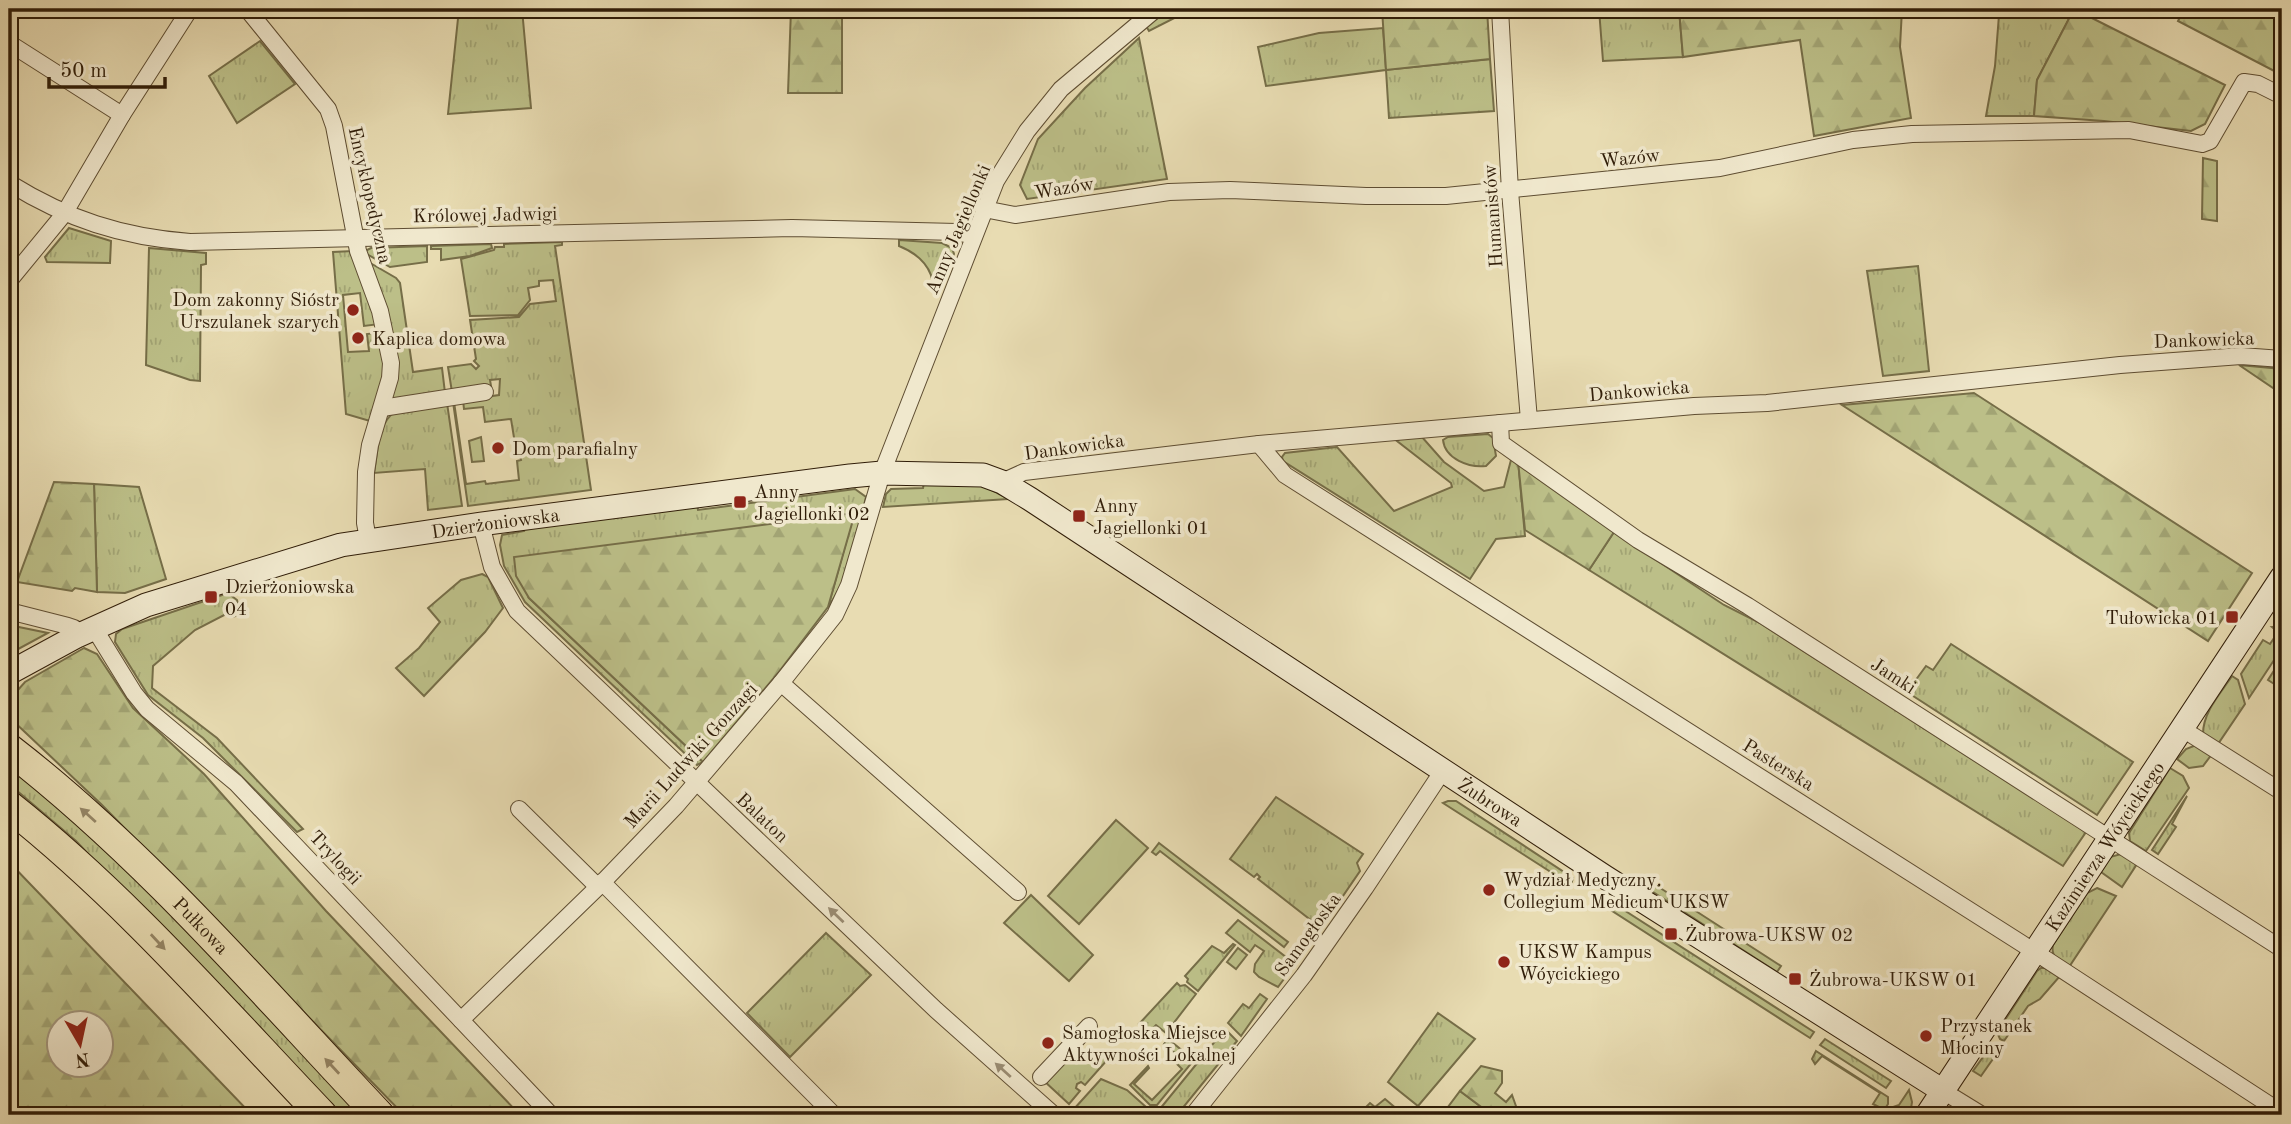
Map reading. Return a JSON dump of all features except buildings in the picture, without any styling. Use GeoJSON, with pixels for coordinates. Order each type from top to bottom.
{"type":"FeatureCollection","features":[{"type":"Feature","properties":{"kind":"highway","name":"Pułkowa"},"geometry":{"type":"LineString","coordinates":[[9,749],[61,790],[138,861],[379,1115]]}},
{"type":"Feature","properties":{"kind":"highway"},"geometry":{"type":"LineString","coordinates":[[9,806],[71,856],[110,893],[321,1115]]}},
{"type":"Feature","properties":{"kind":"street"},"geometry":{"type":"LineString","coordinates":[[9,281],[64,214],[190,9]]}},
{"type":"Feature","properties":{"kind":"street","name":"Encyklopedyczna"},"geometry":{"type":"LineString","coordinates":[[247,9],[328,109],[334,126],[355,237],[380,311],[390,354],[390,378],[370,445],[366,472],[365,523],[368,539]]}},
{"type":"Feature","properties":{"kind":"street","name":"Anny Jagiellonki"},"geometry":{"type":"LineString","coordinates":[[882,473],[996,181],[1027,131],[1061,89],[1155,9]]}},
{"type":"Feature","properties":{"kind":"street","name":"Humanistów"},"geometry":{"type":"LineString","coordinates":[[1500,9],[1510,191],[1530,420]]}},
{"type":"Feature","properties":{"kind":"street"},"geometry":{"type":"LineString","coordinates":[[9,43],[122,116]]}},
{"type":"Feature","properties":{"kind":"street","name":"Wazów"},"geometry":{"type":"LineString","coordinates":[[984,209],[1006,215],[1027,214],[1169,192],[1230,190],[1417,197],[1510,191],[1720,168],[1853,140],[1912,134],[2129,130],[2150,132],[2191,143],[2208,143],[2244,82],[2258,84],[2282,96]]}},
{"type":"Feature","properties":{"kind":"street","name":"Królowej Jadwigi"},"geometry":{"type":"LineString","coordinates":[[9,183],[64,214],[118,232],[152,239],[190,242],[792,228],[957,232],[974,236]]}},
{"type":"Feature","properties":{"kind":"street","name":"Dankowicka"},"geometry":{"type":"LineString","coordinates":[[1002,482],[1024,472],[1259,444],[1767,402],[2120,365],[2241,356],[2282,359]]}},
{"type":"Feature","properties":{"kind":"street"},"geometry":{"type":"LineString","coordinates":[[382,408],[485,392]]}},
{"type":"Feature","properties":{"kind":"street","name":"Jamki"},"geometry":{"type":"LineString","coordinates":[[1500,423],[1501,443],[1637,540],[1748,606],[2282,949]]}},
{"type":"Feature","properties":{"kind":"street","name":"Pasterska"},"geometry":{"type":"LineString","coordinates":[[1259,444],[1285,475],[2034,951],[2282,1113]]}},
{"type":"Feature","properties":{"kind":"street","name":"Dzierżoniowska"},"geometry":{"type":"LineString","coordinates":[[9,673],[86,632],[146,605],[209,584],[368,539],[764,486],[882,473],[983,475],[1002,482]]}},
{"type":"Feature","properties":{"kind":"street","name":"Marii Ludwiki Gonzagi"},"geometry":{"type":"LineString","coordinates":[[461,1020],[676,806],[781,683],[841,605],[882,473]]}},
{"type":"Feature","properties":{"kind":"street","name":"Żubrowa"},"geometry":{"type":"LineString","coordinates":[[1002,482],[1444,769],[1605,877],[1982,1115]]}},
{"type":"Feature","properties":{"kind":"street","name":"Balaton"},"geometry":{"type":"LineString","coordinates":[[481,524],[492,567],[517,611],[927,1001],[1055,1115]]}},
{"type":"Feature","properties":{"kind":"street","name":"Kazimierza Wóycickiego"},"geometry":{"type":"LineString","coordinates":[[1927,1115],[2282,577]]}},
{"type":"Feature","properties":{"kind":"street"},"geometry":{"type":"LineString","coordinates":[[9,611],[86,632]]}},
{"type":"Feature","properties":{"kind":"street","name":"Trylogii"},"geometry":{"type":"LineString","coordinates":[[86,632],[147,709],[236,783],[551,1115]]}},
{"type":"Feature","properties":{"kind":"street"},"geometry":{"type":"LineString","coordinates":[[781,683],[1018,892]]}},
{"type":"Feature","properties":{"kind":"street"},"geometry":{"type":"LineString","coordinates":[[2181,728],[2282,792]]}},
{"type":"Feature","properties":{"kind":"street","name":"Samogłoska"},"geometry":{"type":"LineString","coordinates":[[1193,1115],[1304,975],[1444,769]]}},
{"type":"Feature","properties":{"kind":"street"},"geometry":{"type":"LineString","coordinates":[[519,809],[600,884],[834,1115]]}},
{"type":"Feature","properties":{"kind":"street"},"geometry":{"type":"LineString","coordinates":[[1041,1077],[1089,1026]]}},
{"type":"Feature","properties":{"kind":"green space"},"geometry":{"type":"Polygon","coordinates":[[[459,9],[522,9],[531,108],[448,114],[459,9]]]}},
{"type":"Feature","properties":{"kind":"green space"},"geometry":{"type":"Polygon","coordinates":[[[791,9],[842,9],[842,93],[788,93],[791,9]]]}},
{"type":"Feature","properties":{"kind":"green space"},"geometry":{"type":"Polygon","coordinates":[[[1167,9],[1192,9],[1149,31],[1146,26],[1148,23],[1167,9]]]}},
{"type":"Feature","properties":{"kind":"green space"},"geometry":{"type":"Polygon","coordinates":[[[1382,9],[1487,9],[1490,59],[1386,70],[1382,9]]]}},
{"type":"Feature","properties":{"kind":"green space"},"geometry":{"type":"Polygon","coordinates":[[[1599,9],[1679,9],[1683,57],[1603,61],[1599,9]]]}},
{"type":"Feature","properties":{"kind":"green space"},"geometry":{"type":"Polygon","coordinates":[[[1679,9],[1902,9],[1900,47],[1911,118],[1814,136],[1800,40],[1683,57],[1679,9]]]}},
{"type":"Feature","properties":{"kind":"green space"},"geometry":{"type":"Polygon","coordinates":[[[2009,9],[2074,9],[2037,80],[2034,116],[1986,116],[1995,66],[1999,15],[2007,17],[2009,9]]]}},
{"type":"Feature","properties":{"kind":"green space"},"geometry":{"type":"Polygon","coordinates":[[[2074,9],[2225,85],[2205,124],[2191,131],[2034,116],[2037,80],[2074,9]]]}},
{"type":"Feature","properties":{"kind":"green space"},"geometry":{"type":"Polygon","coordinates":[[[2184,9],[2282,9],[2282,75],[2178,21],[2184,9]]]}},
{"type":"Feature","properties":{"kind":"green space"},"geometry":{"type":"Polygon","coordinates":[[[1383,28],[1386,70],[1266,86],[1258,47],[1319,33],[1383,28]]]}},
{"type":"Feature","properties":{"kind":"green space"},"geometry":{"type":"Polygon","coordinates":[[[1139,38],[1167,179],[1027,199],[1020,185],[1038,139],[1085,88],[1139,38]]]}},
{"type":"Feature","properties":{"kind":"green space"},"geometry":{"type":"Polygon","coordinates":[[[260,41],[295,84],[237,123],[209,76],[260,41]]]}},
{"type":"Feature","properties":{"kind":"green space"},"geometry":{"type":"Polygon","coordinates":[[[1490,59],[1494,111],[1389,118],[1386,70],[1490,59]]]}},
{"type":"Feature","properties":{"kind":"green space"},"geometry":{"type":"Polygon","coordinates":[[[2203,158],[2217,161],[2217,221],[2202,219],[2203,158]]]}},
{"type":"Feature","properties":{"kind":"green space"},"geometry":{"type":"Polygon","coordinates":[[[69,228],[111,241],[110,263],[47,262],[45,257],[69,228]]]}},
{"type":"Feature","properties":{"kind":"green space"},"geometry":{"type":"Polygon","coordinates":[[[899,240],[942,243],[952,248],[954,254],[937,293],[933,292],[931,276],[924,263],[899,246],[899,240]]]}},
{"type":"Feature","properties":{"kind":"green space"},"geometry":{"type":"Polygon","coordinates":[[[562,242],[562,245],[555,246],[591,490],[468,506],[453,402],[466,484],[519,480],[517,461],[521,460],[520,456],[517,456],[511,419],[485,422],[483,407],[464,409],[463,400],[499,395],[500,379],[490,380],[491,386],[452,392],[448,367],[471,364],[476,369],[479,366],[474,361],[476,359],[470,320],[519,317],[530,304],[556,301],[553,280],[539,281],[539,286],[528,288],[530,300],[518,315],[470,316],[461,259],[494,250],[495,247],[504,247],[504,244],[562,242]]]}},
{"type":"Feature","properties":{"kind":"green space"},"geometry":{"type":"Polygon","coordinates":[[[491,244],[492,248],[470,256],[441,260],[441,249],[431,249],[431,246],[491,244]]]}},
{"type":"Feature","properties":{"kind":"green space"},"geometry":{"type":"Polygon","coordinates":[[[427,246],[427,262],[390,267],[363,252],[371,248],[427,246]]]}},
{"type":"Feature","properties":{"kind":"green space"},"geometry":{"type":"Polygon","coordinates":[[[149,248],[206,253],[206,264],[201,265],[200,381],[146,365],[149,248]]]}},
{"type":"Feature","properties":{"kind":"green space"},"geometry":{"type":"Polygon","coordinates":[[[353,251],[380,324],[364,326],[360,293],[343,295],[348,352],[369,351],[367,334],[382,332],[387,363],[370,421],[346,414],[333,252],[353,251]]]}},
{"type":"Feature","properties":{"kind":"green space"},"geometry":{"type":"Polygon","coordinates":[[[372,264],[400,283],[413,372],[442,368],[445,393],[391,400],[367,266],[372,264]]]}},
{"type":"Feature","properties":{"kind":"green space"},"geometry":{"type":"Polygon","coordinates":[[[1918,266],[1929,371],[1883,376],[1867,271],[1918,266]]]}},
{"type":"Feature","properties":{"kind":"green space"},"geometry":{"type":"Polygon","coordinates":[[[2239,365],[2282,369],[2282,394],[2239,365]]]}},
{"type":"Feature","properties":{"kind":"green space"},"geometry":{"type":"Polygon","coordinates":[[[1974,393],[2252,573],[2208,641],[1842,405],[1974,393]]]}},
{"type":"Feature","properties":{"kind":"green space"},"geometry":{"type":"Polygon","coordinates":[[[447,403],[462,506],[428,510],[425,469],[374,473],[378,448],[385,423],[395,412],[447,403]]]}},
{"type":"Feature","properties":{"kind":"green space"},"geometry":{"type":"Polygon","coordinates":[[[1488,434],[1493,438],[1496,456],[1486,466],[1459,461],[1448,452],[1443,440],[1448,437],[1488,434]]]}},
{"type":"Feature","properties":{"kind":"green space"},"geometry":{"type":"Polygon","coordinates":[[[481,437],[484,461],[472,462],[469,441],[481,437]]]}},
{"type":"Feature","properties":{"kind":"green space"},"geometry":{"type":"Polygon","coordinates":[[[1403,437],[1422,437],[1444,462],[1484,491],[1504,487],[1512,456],[1518,461],[1525,536],[1496,539],[1470,579],[1283,461],[1282,457],[1285,453],[1337,447],[1394,511],[1452,487],[1451,483],[1397,441],[1403,437]]]}},
{"type":"Feature","properties":{"kind":"green space"},"geometry":{"type":"Polygon","coordinates":[[[1518,461],[1614,532],[1589,570],[1525,530],[1518,461]]]}},
{"type":"Feature","properties":{"kind":"green space"},"geometry":{"type":"Polygon","coordinates":[[[54,482],[94,484],[97,592],[75,588],[72,591],[17,582],[54,482]]]}},
{"type":"Feature","properties":{"kind":"green space"},"geometry":{"type":"Polygon","coordinates":[[[924,483],[982,485],[1009,499],[883,507],[886,494],[891,489],[923,488],[924,483]]]}},
{"type":"Feature","properties":{"kind":"green space"},"geometry":{"type":"Polygon","coordinates":[[[94,484],[139,487],[166,579],[125,593],[97,592],[94,484]]]}},
{"type":"Feature","properties":{"kind":"green space"},"geometry":{"type":"Polygon","coordinates":[[[855,489],[866,497],[860,525],[848,568],[828,607],[854,514],[529,598],[703,762],[697,765],[525,602],[504,566],[500,545],[502,535],[524,531],[523,526],[697,504],[698,510],[855,489]]]}},
{"type":"Feature","properties":{"kind":"green space"},"geometry":{"type":"Polygon","coordinates":[[[855,513],[828,607],[778,673],[703,762],[529,598],[516,576],[514,557],[855,513]]]}},
{"type":"Feature","properties":{"kind":"green space"},"geometry":{"type":"Polygon","coordinates":[[[1614,532],[1724,605],[1760,623],[2086,832],[2063,866],[1589,570],[1614,532]]]}},
{"type":"Feature","properties":{"kind":"green space"},"geometry":{"type":"Polygon","coordinates":[[[482,574],[488,577],[503,608],[485,632],[424,696],[396,668],[419,648],[440,622],[428,608],[461,580],[482,574]]]}},
{"type":"Feature","properties":{"kind":"green space"},"geometry":{"type":"Polygon","coordinates":[[[228,593],[237,600],[240,615],[232,617],[228,613],[195,630],[153,666],[152,688],[217,738],[303,829],[297,832],[203,738],[148,695],[115,642],[116,634],[122,629],[228,593]]]}},
{"type":"Feature","properties":{"kind":"green space"},"geometry":{"type":"Polygon","coordinates":[[[9,625],[48,633],[9,654],[9,625]]]}},
{"type":"Feature","properties":{"kind":"green space"},"geometry":{"type":"Polygon","coordinates":[[[2282,626],[2282,648],[2249,698],[2241,674],[2263,640],[2270,644],[2278,632],[2272,627],[2282,626]]]}},
{"type":"Feature","properties":{"kind":"green space"},"geometry":{"type":"Polygon","coordinates":[[[1951,644],[2133,762],[2097,815],[1907,692],[1926,666],[1933,670],[1951,644]]]}},
{"type":"Feature","properties":{"kind":"green space"},"geometry":{"type":"Polygon","coordinates":[[[84,648],[97,654],[133,708],[204,774],[326,911],[520,1115],[404,1115],[102,805],[9,717],[9,700],[25,682],[84,648]]]}},
{"type":"Feature","properties":{"kind":"green space"},"geometry":{"type":"Polygon","coordinates":[[[2282,658],[2282,689],[2268,680],[2282,658]]]}},
{"type":"Feature","properties":{"kind":"green space"},"geometry":{"type":"Polygon","coordinates":[[[2232,676],[2238,680],[2245,704],[2218,744],[2203,734],[2204,726],[2213,704],[2232,676]]]}},
{"type":"Feature","properties":{"kind":"green space"},"geometry":{"type":"Polygon","coordinates":[[[2196,745],[2212,754],[2203,766],[2189,768],[2177,759],[2186,749],[2196,745]]]}},
{"type":"Feature","properties":{"kind":"green space"},"geometry":{"type":"Polygon","coordinates":[[[9,760],[108,847],[366,1115],[334,1115],[76,841],[9,784],[9,760]]]}},
{"type":"Feature","properties":{"kind":"green space"},"geometry":{"type":"Polygon","coordinates":[[[2170,768],[2183,776],[2189,788],[2146,851],[2130,841],[2129,833],[2170,768]]]}},
{"type":"Feature","properties":{"kind":"green space"},"geometry":{"type":"Polygon","coordinates":[[[2187,796],[2172,824],[2176,827],[2158,854],[2152,850],[2187,796]]]}},
{"type":"Feature","properties":{"kind":"green space"},"geometry":{"type":"Polygon","coordinates":[[[1276,797],[1363,854],[1357,863],[1360,871],[1321,928],[1258,879],[1260,877],[1257,874],[1254,877],[1230,859],[1276,797]]]}},
{"type":"Feature","properties":{"kind":"green space"},"geometry":{"type":"Polygon","coordinates":[[[1456,801],[1573,878],[1571,885],[1443,803],[1456,801]]]}},
{"type":"Feature","properties":{"kind":"green space"},"geometry":{"type":"Polygon","coordinates":[[[1116,820],[1148,848],[1079,924],[1048,896],[1116,820]]]}},
{"type":"Feature","properties":{"kind":"green space"},"geometry":{"type":"Polygon","coordinates":[[[1159,843],[1288,942],[1284,947],[1160,851],[1156,855],[1152,852],[1159,843]]]}},
{"type":"Feature","properties":{"kind":"green space"},"geometry":{"type":"Polygon","coordinates":[[[2121,854],[2137,864],[2122,887],[2101,872],[2110,857],[2121,854]]]}},
{"type":"Feature","properties":{"kind":"green space"},"geometry":{"type":"Polygon","coordinates":[[[9,862],[252,1115],[9,1115],[9,862]]]}},
{"type":"Feature","properties":{"kind":"green space"},"geometry":{"type":"Polygon","coordinates":[[[1654,884],[1781,966],[1777,972],[1650,890],[1654,884]]]}},
{"type":"Feature","properties":{"kind":"green space"},"geometry":{"type":"Polygon","coordinates":[[[2097,888],[2116,896],[2069,967],[2054,956],[2053,945],[2087,893],[2097,888]]]}},
{"type":"Feature","properties":{"kind":"green space"},"geometry":{"type":"Polygon","coordinates":[[[1031,895],[1093,955],[1069,981],[1004,923],[1031,895]]]}},
{"type":"Feature","properties":{"kind":"green space"},"geometry":{"type":"Polygon","coordinates":[[[1616,905],[1814,1032],[1810,1038],[1606,907],[1616,905]]]}},
{"type":"Feature","properties":{"kind":"green space"},"geometry":{"type":"Polygon","coordinates":[[[1238,920],[1295,964],[1278,987],[1254,972],[1255,964],[1264,951],[1255,945],[1250,952],[1226,933],[1238,920]]]}},
{"type":"Feature","properties":{"kind":"green space"},"geometry":{"type":"Polygon","coordinates":[[[826,933],[871,975],[790,1057],[747,1013],[826,933]]]}},
{"type":"Feature","properties":{"kind":"green space"},"geometry":{"type":"Polygon","coordinates":[[[1235,945],[1198,991],[1187,982],[1185,976],[1212,946],[1224,953],[1235,945]]]}},
{"type":"Feature","properties":{"kind":"green space"},"geometry":{"type":"Polygon","coordinates":[[[1238,948],[1247,955],[1236,969],[1227,962],[1238,948]]]}},
{"type":"Feature","properties":{"kind":"green space"},"geometry":{"type":"Polygon","coordinates":[[[2041,968],[2047,968],[2060,976],[2040,999],[2028,1006],[2004,1041],[2000,1039],[1997,1032],[2041,968]]]}},
{"type":"Feature","properties":{"kind":"green space"},"geometry":{"type":"Polygon","coordinates":[[[1177,983],[1180,986],[1185,985],[1196,994],[1166,1033],[1156,1025],[1149,1032],[1139,1024],[1177,983]]]}},
{"type":"Feature","properties":{"kind":"green space"},"geometry":{"type":"Polygon","coordinates":[[[1260,994],[1267,999],[1241,1036],[1228,1023],[1243,1004],[1249,1008],[1260,994]]]}},
{"type":"Feature","properties":{"kind":"green space"},"geometry":{"type":"Polygon","coordinates":[[[1438,1013],[1475,1039],[1418,1106],[1388,1082],[1438,1013]]]}},
{"type":"Feature","properties":{"kind":"green space"},"geometry":{"type":"Polygon","coordinates":[[[1225,1029],[1237,1041],[1177,1115],[1155,1115],[1225,1029]]]}},
{"type":"Feature","properties":{"kind":"green space"},"geometry":{"type":"Polygon","coordinates":[[[1168,1039],[1194,1060],[1157,1105],[1150,1105],[1130,1085],[1148,1066],[1134,1084],[1152,1100],[1182,1069],[1172,1059],[1176,1054],[1164,1044],[1168,1039]]]}},
{"type":"Feature","properties":{"kind":"green space"},"geometry":{"type":"Polygon","coordinates":[[[1825,1039],[1891,1081],[1886,1088],[1820,1045],[1825,1039]]]}},
{"type":"Feature","properties":{"kind":"green space"},"geometry":{"type":"Polygon","coordinates":[[[1076,1051],[1092,1061],[1101,1052],[1108,1059],[1085,1085],[1081,1082],[1077,1084],[1076,1088],[1080,1091],[1069,1104],[1043,1080],[1076,1051]]]}},
{"type":"Feature","properties":{"kind":"green space"},"geometry":{"type":"Polygon","coordinates":[[[1816,1051],[1888,1097],[1888,1104],[1881,1115],[1883,1109],[1873,1104],[1880,1093],[1822,1056],[1815,1064],[1812,1059],[1816,1051]]]}},
{"type":"Feature","properties":{"kind":"green space"},"geometry":{"type":"Polygon","coordinates":[[[1986,1053],[1995,1056],[1981,1076],[1973,1071],[1986,1053]]]}},
{"type":"Feature","properties":{"kind":"green space"},"geometry":{"type":"Polygon","coordinates":[[[1481,1066],[1502,1071],[1502,1083],[1495,1093],[1506,1102],[1512,1095],[1517,1109],[1511,1115],[1492,1115],[1460,1091],[1481,1066]]]}},
{"type":"Feature","properties":{"kind":"green space"},"geometry":{"type":"Polygon","coordinates":[[[1101,1079],[1127,1090],[1155,1115],[1081,1115],[1074,1109],[1101,1079]]]}},
{"type":"Feature","properties":{"kind":"green space"},"geometry":{"type":"Polygon","coordinates":[[[1909,1090],[1912,1102],[1910,1115],[1886,1115],[1890,1108],[1899,1105],[1909,1090]]]}},
{"type":"Feature","properties":{"kind":"green space"},"geometry":{"type":"Polygon","coordinates":[[[1460,1091],[1492,1115],[1442,1115],[1460,1091]]]}},
{"type":"Feature","properties":{"kind":"green space"},"geometry":{"type":"Polygon","coordinates":[[[1385,1099],[1404,1115],[1358,1115],[1370,1103],[1375,1107],[1385,1099]]]}},
{"type":"Feature","properties":{"kind":"place","name":"Dom zakonny Sióstr Urszulanek szarych"},"geometry":{"type":"Point","coordinates":[353,310]}},
{"type":"Feature","properties":{"kind":"place","name":"Kaplica domowa"},"geometry":{"type":"Point","coordinates":[358,338]}},
{"type":"Feature","properties":{"kind":"place","name":"Dom parafialny"},"geometry":{"type":"Point","coordinates":[498,448]}},
{"type":"Feature","properties":{"kind":"place","name":"Anny Jagiellonki 02"},"geometry":{"type":"Point","coordinates":[740,502]}},
{"type":"Feature","properties":{"kind":"place","name":"Anny Jagiellonki 01"},"geometry":{"type":"Point","coordinates":[1079,516]}},
{"type":"Feature","properties":{"kind":"place","name":"Dzierżoniowska 04"},"geometry":{"type":"Point","coordinates":[211,597]}},
{"type":"Feature","properties":{"kind":"place","name":"Tułowicka 01"},"geometry":{"type":"Point","coordinates":[2232,617]}},
{"type":"Feature","properties":{"kind":"place","name":"Wydział Medyczny. Collegium Medicum UKSW"},"geometry":{"type":"Point","coordinates":[1489,890]}},
{"type":"Feature","properties":{"kind":"place","name":"Żubrowa-UKSW 02"},"geometry":{"type":"Point","coordinates":[1671,934]}},
{"type":"Feature","properties":{"kind":"place","name":"UKSW Kampus Wóycickiego"},"geometry":{"type":"Point","coordinates":[1504,962]}},
{"type":"Feature","properties":{"kind":"place","name":"Żubrowa-UKSW 01"},"geometry":{"type":"Point","coordinates":[1795,979]}},
{"type":"Feature","properties":{"kind":"place","name":"Przystanek Młociny"},"geometry":{"type":"Point","coordinates":[1926,1036]}},
{"type":"Feature","properties":{"kind":"place","name":"Samogłoska Miejsce Aktywności Lokalnej"},"geometry":{"type":"Point","coordinates":[1048,1043]}}]}
